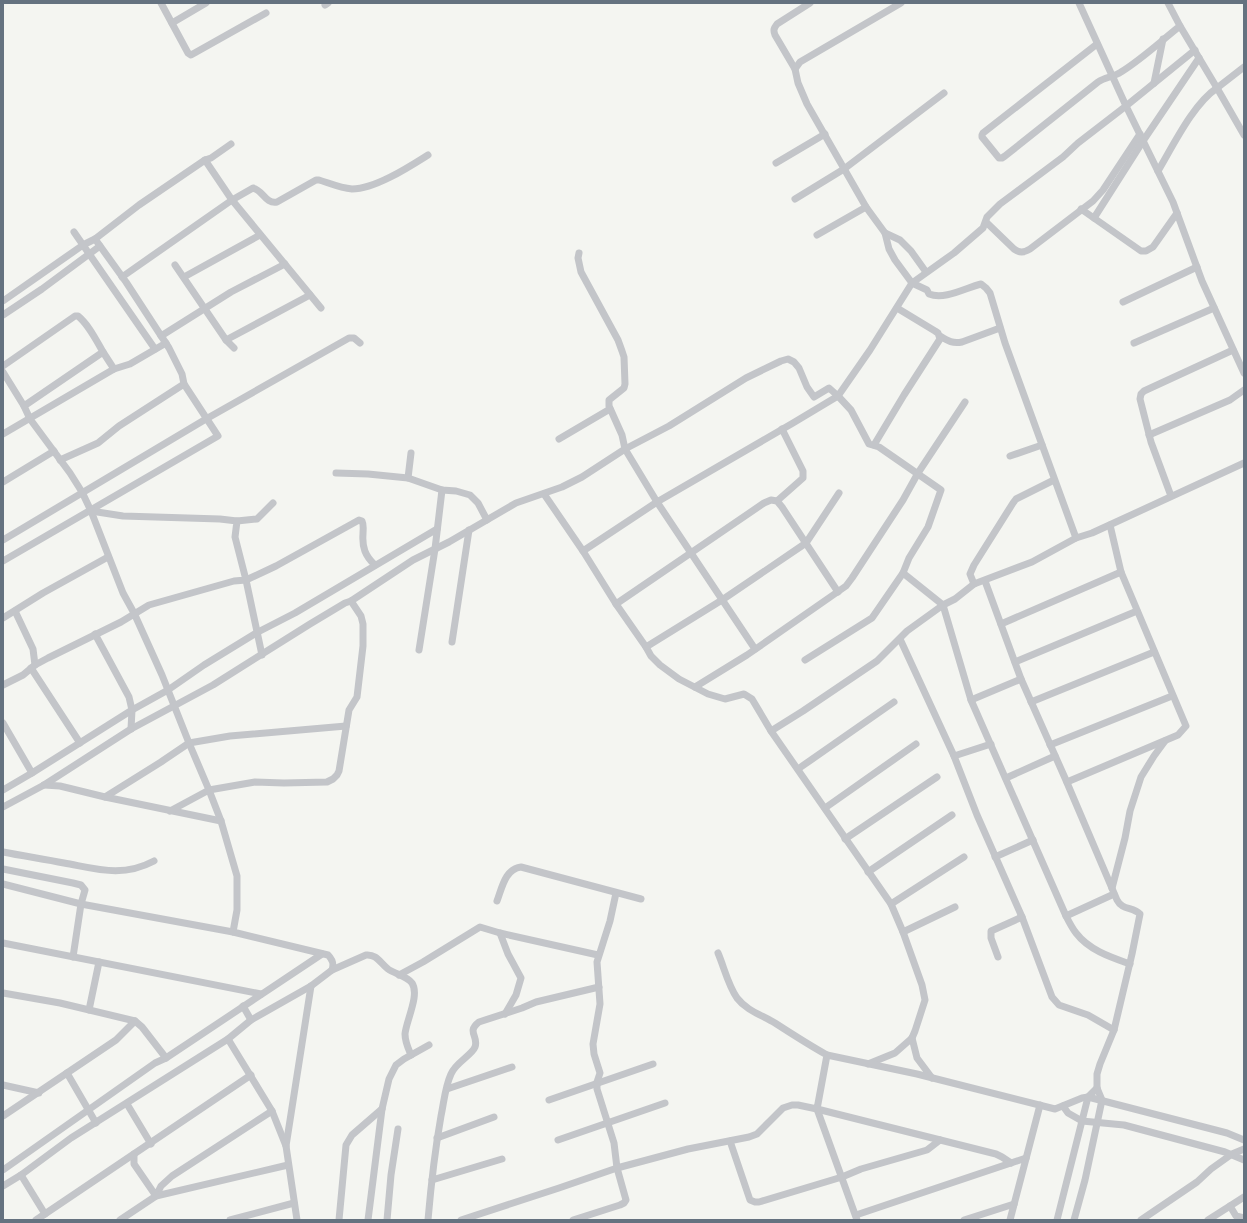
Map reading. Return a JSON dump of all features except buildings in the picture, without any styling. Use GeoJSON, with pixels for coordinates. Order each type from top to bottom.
{"type":"FeatureCollection","features":[{"type":"Feature","properties":{"kind":"street"},"geometry":{"type":"LineString","coordinates":[[161,3],[188,53],[191,55],[266,13]]}},
{"type":"Feature","properties":{"kind":"street"},"geometry":{"type":"LineString","coordinates":[[172,23],[206,3]]}},
{"type":"Feature","properties":{"kind":"street"},"geometry":{"type":"LineString","coordinates":[[810,3],[774,27],[775,35],[795,69],[798,83],[807,104],[866,207],[885,233],[889,249],[895,260],[912,283],[927,290],[929,294],[935,296],[957,292],[980,284],[990,293],[1000,328],[1076,538]]}},
{"type":"Feature","properties":{"kind":"street"},"geometry":{"type":"LineString","coordinates":[[795,69],[804,59],[901,3]]}},
{"type":"Feature","properties":{"kind":"street"},"geometry":{"type":"LineString","coordinates":[[1079,3],[1112,77],[1177,213],[1214,308],[1244,372]]}},
{"type":"Feature","properties":{"kind":"street"},"geometry":{"type":"LineString","coordinates":[[1168,3],[1244,134]]}},
{"type":"Feature","properties":{"kind":"street"},"geometry":{"type":"LineString","coordinates":[[1097,44],[985,130],[982,137],[997,156],[1002,158],[1098,82],[1112,77],[1128,68],[1180,26]]}},
{"type":"Feature","properties":{"kind":"street"},"geometry":{"type":"LineString","coordinates":[[1154,83],[1163,40]]}},
{"type":"Feature","properties":{"kind":"street"},"geometry":{"type":"LineString","coordinates":[[583,551],[657,502],[838,396],[912,283],[954,253],[983,228],[987,217],[1000,204],[1063,157],[1078,143],[1195,50]]}},
{"type":"Feature","properties":{"kind":"street"},"geometry":{"type":"LineString","coordinates":[[986,222],[1008,245],[1020,252],[1024,252],[1093,201],[1142,138],[1199,58]]}},
{"type":"Feature","properties":{"kind":"street"},"geometry":{"type":"LineString","coordinates":[[1158,171],[1197,108],[1210,93],[1244,66]]}},
{"type":"Feature","properties":{"kind":"street"},"geometry":{"type":"LineString","coordinates":[[795,199],[844,169],[944,93]]}},
{"type":"Feature","properties":{"kind":"street"},"geometry":{"type":"LineString","coordinates":[[776,163],[825,134]]}},
{"type":"Feature","properties":{"kind":"street"},"geometry":{"type":"LineString","coordinates":[[1094,218],[1142,138]]}},
{"type":"Feature","properties":{"kind":"street"},"geometry":{"type":"LineString","coordinates":[[3,300],[83,245],[95,239],[139,205],[231,144]]}},
{"type":"Feature","properties":{"kind":"street"},"geometry":{"type":"LineString","coordinates":[[122,277],[232,200],[253,188],[258,190],[269,201],[277,202],[312,182],[319,180],[353,189],[399,173],[428,155]]}},
{"type":"Feature","properties":{"kind":"street"},"geometry":{"type":"LineString","coordinates":[[205,160],[232,200],[321,308]]}},
{"type":"Feature","properties":{"kind":"street"},"geometry":{"type":"LineString","coordinates":[[817,235],[866,207]]}},
{"type":"Feature","properties":{"kind":"street"},"geometry":{"type":"LineString","coordinates":[[1081,209],[1141,251],[1146,251],[1153,247],[1177,213]]}},
{"type":"Feature","properties":{"kind":"street"},"geometry":{"type":"LineString","coordinates":[[74,232],[155,349]]}},
{"type":"Feature","properties":{"kind":"street"},"geometry":{"type":"LineString","coordinates":[[885,233],[900,240],[911,251],[926,272]]}},
{"type":"Feature","properties":{"kind":"street"},"geometry":{"type":"LineString","coordinates":[[184,277],[260,235]]}},
{"type":"Feature","properties":{"kind":"street"},"geometry":{"type":"LineString","coordinates":[[3,561],[218,436],[184,384],[182,374],[166,343],[95,239]]}},
{"type":"Feature","properties":{"kind":"street"},"geometry":{"type":"LineString","coordinates":[[3,315],[42,289],[100,246]]}},
{"type":"Feature","properties":{"kind":"street"},"geometry":{"type":"LineString","coordinates":[[579,253],[578,258],[580,272],[618,340],[624,357],[624,388],[609,400],[609,406],[622,435],[625,449],[657,502],[755,649]]}},
{"type":"Feature","properties":{"kind":"street"},"geometry":{"type":"LineString","coordinates":[[161,336],[231,292],[285,264]]}},
{"type":"Feature","properties":{"kind":"street"},"geometry":{"type":"LineString","coordinates":[[175,265],[226,340],[234,348]]}},
{"type":"Feature","properties":{"kind":"street"},"geometry":{"type":"LineString","coordinates":[[1123,302],[1197,267]]}},
{"type":"Feature","properties":{"kind":"street"},"geometry":{"type":"LineString","coordinates":[[226,340],[310,294]]}},
{"type":"Feature","properties":{"kind":"street"},"geometry":{"type":"LineString","coordinates":[[896,308],[935,330],[940,336],[956,343],[1000,328]]}},
{"type":"Feature","properties":{"kind":"street"},"geometry":{"type":"LineString","coordinates":[[1134,343],[1214,308]]}},
{"type":"Feature","properties":{"kind":"street"},"geometry":{"type":"LineString","coordinates":[[3,366],[75,316],[78,316],[82,319],[95,338],[114,369]]}},
{"type":"Feature","properties":{"kind":"street"},"geometry":{"type":"LineString","coordinates":[[874,446],[904,394],[940,342],[940,336]]}},
{"type":"Feature","properties":{"kind":"street"},"geometry":{"type":"LineString","coordinates":[[3,540],[206,418],[349,338],[354,338],[360,343]]}},
{"type":"Feature","properties":{"kind":"street"},"geometry":{"type":"LineString","coordinates":[[3,434],[114,369],[130,364],[166,343]]}},
{"type":"Feature","properties":{"kind":"street"},"geometry":{"type":"LineString","coordinates":[[1171,496],[1149,435],[1140,399],[1141,394],[1144,391],[1233,350]]}},
{"type":"Feature","properties":{"kind":"street"},"geometry":{"type":"LineString","coordinates":[[24,406],[103,352]]}},
{"type":"Feature","properties":{"kind":"street"},"geometry":{"type":"LineString","coordinates":[[3,808],[44,785],[131,728],[213,685],[310,624],[351,601],[413,560],[516,503],[562,488],[625,449],[669,426],[746,378],[788,359],[794,362],[799,368],[807,387],[814,397],[828,388],[851,410],[869,444],[879,446],[941,490],[928,527],[903,573],[872,618],[805,660]]}},
{"type":"Feature","properties":{"kind":"street"},"geometry":{"type":"LineString","coordinates":[[3,372],[5,382],[24,406],[30,419],[70,473],[82,492],[91,511],[122,592],[134,614],[168,690],[221,822],[237,876],[237,910],[233,932]]}},
{"type":"Feature","properties":{"kind":"street"},"geometry":{"type":"LineString","coordinates":[[60,460],[98,443],[119,426],[184,384]]}},
{"type":"Feature","properties":{"kind":"street"},"geometry":{"type":"LineString","coordinates":[[1149,435],[1230,400],[1244,390]]}},
{"type":"Feature","properties":{"kind":"street"},"geometry":{"type":"LineString","coordinates":[[694,688],[755,649],[846,586],[965,402]]}},
{"type":"Feature","properties":{"kind":"street"},"geometry":{"type":"LineString","coordinates":[[559,439],[610,409]]}},
{"type":"Feature","properties":{"kind":"street"},"geometry":{"type":"LineString","coordinates":[[777,501],[802,478],[803,471],[782,430]]}},
{"type":"Feature","properties":{"kind":"street"},"geometry":{"type":"LineString","coordinates":[[1010,456],[1042,445]]}},
{"type":"Feature","properties":{"kind":"street"},"geometry":{"type":"LineString","coordinates":[[3,482],[54,451]]}},
{"type":"Feature","properties":{"kind":"street"},"geometry":{"type":"LineString","coordinates":[[408,478],[411,453]]}},
{"type":"Feature","properties":{"kind":"street"},"geometry":{"type":"LineString","coordinates":[[771,731],[877,661],[900,639],[906,631],[974,584],[1032,562],[1076,538],[1110,525],[1244,463]]}},
{"type":"Feature","properties":{"kind":"street"},"geometry":{"type":"LineString","coordinates":[[336,473],[368,474],[408,478],[442,490],[456,491],[470,495],[478,503],[487,520]]}},
{"type":"Feature","properties":{"kind":"street"},"geometry":{"type":"LineString","coordinates":[[974,584],[970,574],[974,565],[1016,499],[1054,480]]}},
{"type":"Feature","properties":{"kind":"street"},"geometry":{"type":"LineString","coordinates":[[419,650],[435,549],[442,490]]}},
{"type":"Feature","properties":{"kind":"street"},"geometry":{"type":"LineString","coordinates":[[646,647],[722,600],[806,543],[839,493]]}},
{"type":"Feature","properties":{"kind":"street"},"geometry":{"type":"LineString","coordinates":[[544,494],[651,656],[660,665],[694,688],[708,694],[725,699],[744,694],[752,699],[771,731],[891,904],[903,932],[924,993],[923,1007],[912,1038],[895,1053],[868,1064]]}},
{"type":"Feature","properties":{"kind":"street"},"geometry":{"type":"LineString","coordinates":[[616,604],[764,503],[771,500],[777,501],[838,592]]}},
{"type":"Feature","properties":{"kind":"street"},"geometry":{"type":"LineString","coordinates":[[91,511],[123,516],[220,519],[237,521],[257,519],[273,503]]}},
{"type":"Feature","properties":{"kind":"street"},"geometry":{"type":"LineString","coordinates":[[3,685],[23,675],[33,666],[121,622],[150,605],[234,581],[246,580],[276,566],[359,520],[362,521],[363,524],[362,542],[365,553],[369,560],[375,565]]}},
{"type":"Feature","properties":{"kind":"street"},"geometry":{"type":"LineString","coordinates":[[237,521],[235,537],[262,654]]}},
{"type":"Feature","properties":{"kind":"street"},"geometry":{"type":"LineString","coordinates":[[1067,782],[1178,735],[1186,726],[1172,696],[1121,572],[1110,525]]}},
{"type":"Feature","properties":{"kind":"street"},"geometry":{"type":"LineString","coordinates":[[3,790],[132,710],[168,690],[204,665],[258,632],[295,613],[437,529]]}},
{"type":"Feature","properties":{"kind":"street"},"geometry":{"type":"LineString","coordinates":[[452,642],[469,530]]}},
{"type":"Feature","properties":{"kind":"street"},"geometry":{"type":"LineString","coordinates":[[3,618],[43,593],[108,557]]}},
{"type":"Feature","properties":{"kind":"street"},"geometry":{"type":"LineString","coordinates":[[1001,624],[1121,572]]}},
{"type":"Feature","properties":{"kind":"street"},"geometry":{"type":"LineString","coordinates":[[903,573],[943,605],[971,700],[1066,916],[1075,932],[1087,945],[1102,954],[1130,964]]}},
{"type":"Feature","properties":{"kind":"street"},"geometry":{"type":"LineString","coordinates":[[985,581],[1021,679],[1056,756],[1113,891],[1121,906],[1136,911],[1140,914],[1114,1030],[1097,1074],[1097,1088],[1102,1100],[1085,1180],[1074,1220]]}},
{"type":"Feature","properties":{"kind":"street"},"geometry":{"type":"LineString","coordinates":[[170,811],[209,790],[255,782],[321,783],[334,780],[339,771],[349,710],[357,697],[363,646],[364,624],[361,616],[351,601]]}},
{"type":"Feature","properties":{"kind":"street"},"geometry":{"type":"LineString","coordinates":[[15,611],[33,649],[33,666],[80,743]]}},
{"type":"Feature","properties":{"kind":"street"},"geometry":{"type":"LineString","coordinates":[[1014,662],[1137,611]]}},
{"type":"Feature","properties":{"kind":"street"},"geometry":{"type":"LineString","coordinates":[[95,634],[129,697],[132,710],[131,728]]}},
{"type":"Feature","properties":{"kind":"street"},"geometry":{"type":"LineString","coordinates":[[900,639],[954,756],[995,857],[1022,917],[1052,997],[1058,1004],[1088,1015],[1114,1030]]}},
{"type":"Feature","properties":{"kind":"street"},"geometry":{"type":"LineString","coordinates":[[1031,702],[1154,652]]}},
{"type":"Feature","properties":{"kind":"street"},"geometry":{"type":"LineString","coordinates":[[971,700],[1021,679]]}},
{"type":"Feature","properties":{"kind":"street"},"geometry":{"type":"LineString","coordinates":[[1050,745],[1172,696]]}},
{"type":"Feature","properties":{"kind":"street"},"geometry":{"type":"LineString","coordinates":[[798,769],[894,702]]}},
{"type":"Feature","properties":{"kind":"street"},"geometry":{"type":"LineString","coordinates":[[3,723],[32,773]]}},
{"type":"Feature","properties":{"kind":"street"},"geometry":{"type":"LineString","coordinates":[[105,797],[189,743],[230,736],[346,726]]}},
{"type":"Feature","properties":{"kind":"street"},"geometry":{"type":"LineString","coordinates":[[1066,916],[1113,891],[1130,811],[1138,787],[1154,756],[1166,740]]}},
{"type":"Feature","properties":{"kind":"street"},"geometry":{"type":"LineString","coordinates":[[825,808],[916,744]]}},
{"type":"Feature","properties":{"kind":"street"},"geometry":{"type":"LineString","coordinates":[[954,756],[991,744]]}},
{"type":"Feature","properties":{"kind":"street"},"geometry":{"type":"LineString","coordinates":[[1006,778],[1056,756]]}},
{"type":"Feature","properties":{"kind":"street"},"geometry":{"type":"LineString","coordinates":[[845,839],[937,777]]}},
{"type":"Feature","properties":{"kind":"street"},"geometry":{"type":"LineString","coordinates":[[44,785],[60,786],[221,822]]}},
{"type":"Feature","properties":{"kind":"street"},"geometry":{"type":"LineString","coordinates":[[868,872],[952,815]]}},
{"type":"Feature","properties":{"kind":"street"},"geometry":{"type":"LineString","coordinates":[[995,857],[1033,840]]}},
{"type":"Feature","properties":{"kind":"street"},"geometry":{"type":"LineString","coordinates":[[3,852],[100,870],[130,870],[154,862]]}},
{"type":"Feature","properties":{"kind":"street"},"geometry":{"type":"LineString","coordinates":[[891,904],[964,857]]}},
{"type":"Feature","properties":{"kind":"street"},"geometry":{"type":"LineString","coordinates":[[497,901],[507,874],[516,868],[521,867],[641,899]]}},
{"type":"Feature","properties":{"kind":"street"},"geometry":{"type":"LineString","coordinates":[[3,869],[81,885],[85,890],[81,904],[73,956]]}},
{"type":"Feature","properties":{"kind":"street"},"geometry":{"type":"LineString","coordinates":[[3,884],[81,904],[233,932],[328,955],[334,966],[332,970]]}},
{"type":"Feature","properties":{"kind":"street"},"geometry":{"type":"LineString","coordinates":[[573,1220],[624,1203],[626,1200],[617,1168],[614,1143],[596,1085],[600,1073],[594,1054],[593,1044],[600,1004],[598,987],[598,955],[610,921],[616,893]]}},
{"type":"Feature","properties":{"kind":"street"},"geometry":{"type":"LineString","coordinates":[[903,932],[955,907]]}},
{"type":"Feature","properties":{"kind":"street"},"geometry":{"type":"LineString","coordinates":[[998,957],[991,938],[991,932],[1022,917]]}},
{"type":"Feature","properties":{"kind":"street"},"geometry":{"type":"LineString","coordinates":[[399,975],[480,927],[500,933],[598,955]]}},
{"type":"Feature","properties":{"kind":"street"},"geometry":{"type":"LineString","coordinates":[[500,933],[508,954],[521,978],[516,995],[505,1014]]}},
{"type":"Feature","properties":{"kind":"street"},"geometry":{"type":"LineString","coordinates":[[3,942],[261,994]]}},
{"type":"Feature","properties":{"kind":"street"},"geometry":{"type":"LineString","coordinates":[[718,953],[737,998],[744,1006],[827,1055],[932,1078],[1055,1108],[1088,1097],[1227,1133],[1244,1140]]}},
{"type":"Feature","properties":{"kind":"street"},"geometry":{"type":"LineString","coordinates":[[3,1170],[155,1063],[166,1058],[322,954]]}},
{"type":"Feature","properties":{"kind":"street"},"geometry":{"type":"LineString","coordinates":[[3,1186],[21,1175],[71,1138],[228,1039],[251,1020],[310,986],[332,970],[366,954],[375,956],[390,970],[410,981],[412,984],[414,990],[413,1003],[405,1037],[411,1055]]}},
{"type":"Feature","properties":{"kind":"street"},"geometry":{"type":"LineString","coordinates":[[89,1010],[99,962]]}},
{"type":"Feature","properties":{"kind":"street"},"geometry":{"type":"LineString","coordinates":[[297,1220],[286,1146],[310,986]]}},
{"type":"Feature","properties":{"kind":"street"},"geometry":{"type":"LineString","coordinates":[[428,1220],[437,1138],[447,1089],[451,1073],[475,1047],[476,1042],[473,1031],[474,1026],[479,1022],[536,1002],[598,987]]}},
{"type":"Feature","properties":{"kind":"street"},"geometry":{"type":"LineString","coordinates":[[3,993],[89,1010],[135,1021],[142,1027],[166,1058]]}},
{"type":"Feature","properties":{"kind":"street"},"geometry":{"type":"LineString","coordinates":[[243,1006],[251,1020]]}},
{"type":"Feature","properties":{"kind":"street"},"geometry":{"type":"LineString","coordinates":[[3,1116],[116,1040],[135,1021]]}},
{"type":"Feature","properties":{"kind":"street"},"geometry":{"type":"LineString","coordinates":[[912,1038],[917,1058],[932,1078]]}},
{"type":"Feature","properties":{"kind":"street"},"geometry":{"type":"LineString","coordinates":[[228,1039],[272,1111],[286,1146]]}},
{"type":"Feature","properties":{"kind":"street"},"geometry":{"type":"LineString","coordinates":[[368,1220],[382,1109],[388,1078],[396,1065],[429,1045]]}},
{"type":"Feature","properties":{"kind":"street"},"geometry":{"type":"LineString","coordinates":[[827,1055],[817,1109],[857,1217],[1026,1158]]}},
{"type":"Feature","properties":{"kind":"street"},"geometry":{"type":"LineString","coordinates":[[549,1100],[653,1064]]}},
{"type":"Feature","properties":{"kind":"street"},"geometry":{"type":"LineString","coordinates":[[447,1089],[512,1067]]}},
{"type":"Feature","properties":{"kind":"street"},"geometry":{"type":"LineString","coordinates":[[67,1073],[96,1123]]}},
{"type":"Feature","properties":{"kind":"street"},"geometry":{"type":"LineString","coordinates":[[36,1220],[151,1144],[251,1075]]}},
{"type":"Feature","properties":{"kind":"street"},"geometry":{"type":"LineString","coordinates":[[3,1085],[39,1093]]}},
{"type":"Feature","properties":{"kind":"street"},"geometry":{"type":"LineString","coordinates":[[1057,1220],[1088,1097],[1097,1088]]}},
{"type":"Feature","properties":{"kind":"street"},"geometry":{"type":"LineString","coordinates":[[558,1140],[608,1124],[665,1103]]}},
{"type":"Feature","properties":{"kind":"street"},"geometry":{"type":"LineString","coordinates":[[127,1104],[151,1144]]}},
{"type":"Feature","properties":{"kind":"street"},"geometry":{"type":"LineString","coordinates":[[460,1220],[617,1168],[688,1149],[730,1142],[757,1134],[783,1108],[792,1105],[817,1109],[996,1154],[1011,1163]]}},
{"type":"Feature","properties":{"kind":"street"},"geometry":{"type":"LineString","coordinates":[[1010,1220],[1040,1105]]}},
{"type":"Feature","properties":{"kind":"street"},"geometry":{"type":"LineString","coordinates":[[1063,1106],[1068,1113],[1082,1121],[1116,1123],[1232,1154],[1244,1160]]}},
{"type":"Feature","properties":{"kind":"street"},"geometry":{"type":"LineString","coordinates":[[339,1220],[346,1145],[352,1135],[382,1109]]}},
{"type":"Feature","properties":{"kind":"street"},"geometry":{"type":"LineString","coordinates":[[156,1196],[161,1186],[172,1176],[272,1111]]}},
{"type":"Feature","properties":{"kind":"street"},"geometry":{"type":"LineString","coordinates":[[437,1138],[494,1118]]}},
{"type":"Feature","properties":{"kind":"street"},"geometry":{"type":"LineString","coordinates":[[386,1220],[398,1129]]}},
{"type":"Feature","properties":{"kind":"street"},"geometry":{"type":"LineString","coordinates":[[730,1142],[750,1200],[759,1202],[842,1177],[861,1169],[927,1150],[940,1140]]}},
{"type":"Feature","properties":{"kind":"street"},"geometry":{"type":"LineString","coordinates":[[1141,1220],[1197,1182],[1211,1169],[1232,1154],[1244,1149]]}},
{"type":"Feature","properties":{"kind":"street"},"geometry":{"type":"LineString","coordinates":[[134,1154],[134,1164],[156,1196]]}},
{"type":"Feature","properties":{"kind":"street"},"geometry":{"type":"LineString","coordinates":[[432,1180],[502,1159]]}},
{"type":"Feature","properties":{"kind":"street"},"geometry":{"type":"LineString","coordinates":[[120,1220],[156,1196],[288,1165]]}},
{"type":"Feature","properties":{"kind":"street"},"geometry":{"type":"LineString","coordinates":[[21,1175],[45,1214]]}},
{"type":"Feature","properties":{"kind":"street"},"geometry":{"type":"LineString","coordinates":[[1208,1220],[1244,1197]]}},
{"type":"Feature","properties":{"kind":"street"},"geometry":{"type":"LineString","coordinates":[[230,1220],[294,1203]]}},
{"type":"Feature","properties":{"kind":"street"},"geometry":{"type":"LineString","coordinates":[[964,1220],[1014,1204]]}},
{"type":"Feature","properties":{"kind":"street"},"geometry":{"type":"LineString","coordinates":[[1230,1206],[1236,1216],[1244,1218]]}}]}
